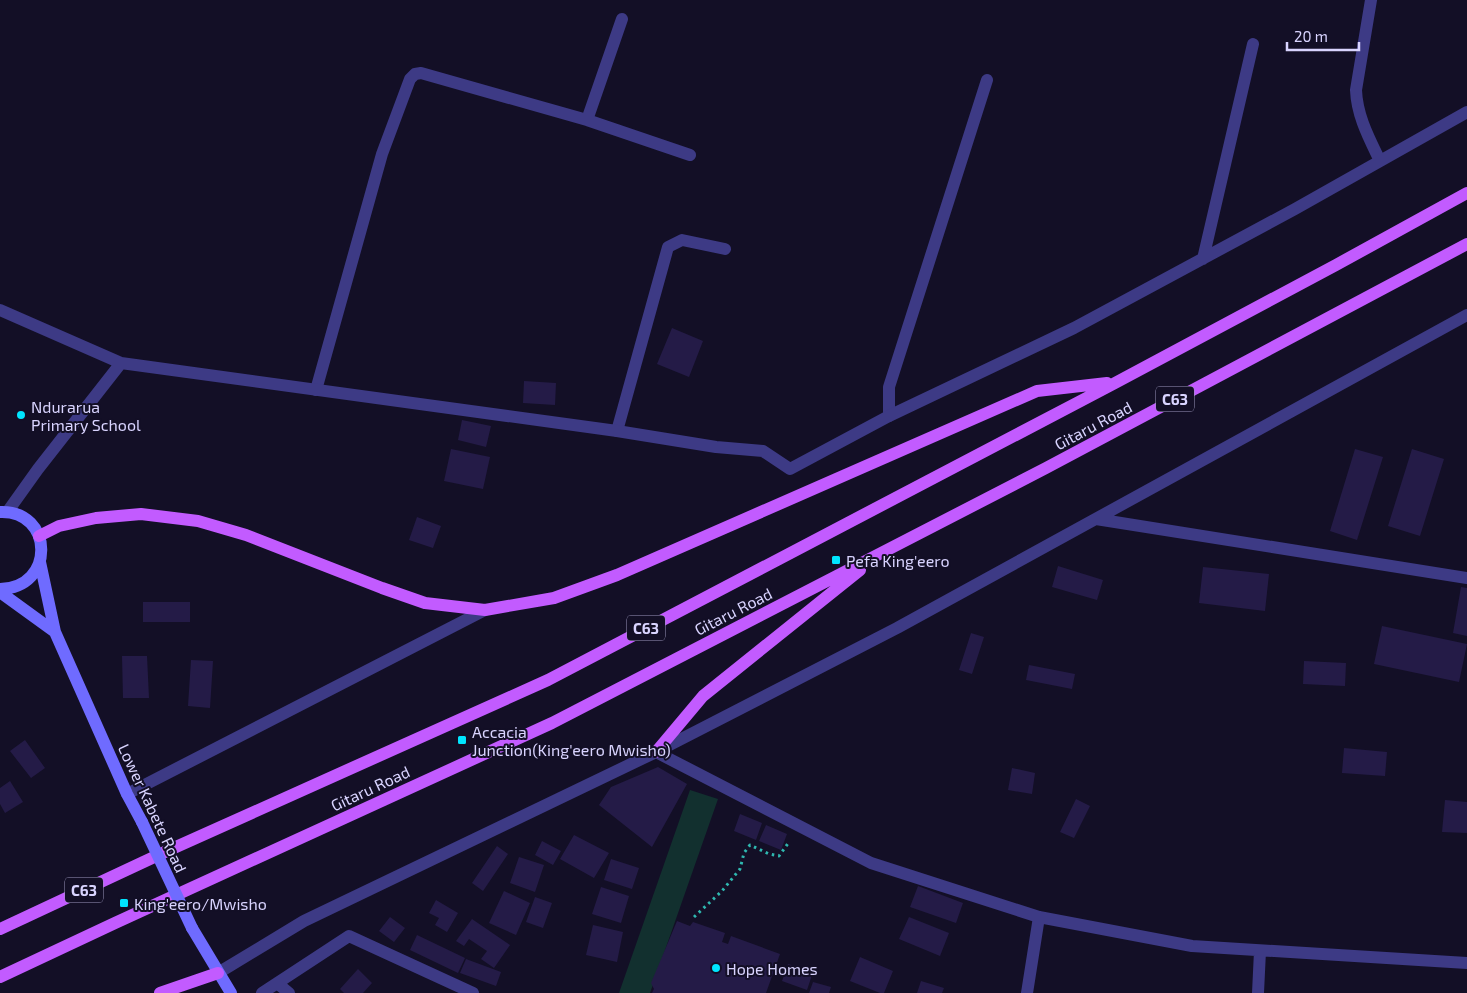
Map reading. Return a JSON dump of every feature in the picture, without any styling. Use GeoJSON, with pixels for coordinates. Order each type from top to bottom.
{"type":"FeatureCollection","features":[{"type":"Feature","properties":{"kind":"main road","name":"Gitaru Road"},"geometry":{"type":"LineString","coordinates":[[0,929],[167,851],[548,680],[1115,383],[1328,270],[1467,193]]}},
{"type":"Feature","properties":{"kind":"main road","name":"Gitaru Road"},"geometry":{"type":"LineString","coordinates":[[0,977],[552,723],[1046,468],[1467,244]]}},
{"type":"Feature","properties":{"kind":"main road"},"geometry":{"type":"LineString","coordinates":[[4,511],[21,516],[32,524],[39,536],[59,526],[96,518],[141,514],[198,521],[246,535],[425,603],[485,610],[554,598],[617,575],[1037,391],[1115,383]]}},
{"type":"Feature","properties":{"kind":"main road","name":"Lower Kabete Road"},"geometry":{"type":"LineString","coordinates":[[39,536],[42,549],[40,562],[55,632],[127,794],[192,928],[231,993]]}},
{"type":"Feature","properties":{"kind":"main road"},"geometry":{"type":"LineString","coordinates":[[656,752],[704,696],[882,552]]}},
{"type":"Feature","properties":{"kind":"main road"},"geometry":{"type":"LineString","coordinates":[[0,590],[11,589],[24,584],[34,574],[40,562]]}},
{"type":"Feature","properties":{"kind":"main road"},"geometry":{"type":"LineString","coordinates":[[0,590],[55,632]]}},
{"type":"Feature","properties":{"kind":"main road"},"geometry":{"type":"LineString","coordinates":[[160,993],[218,973]]}},
{"type":"Feature","properties":{"kind":"street"},"geometry":{"type":"LineString","coordinates":[[1371,0],[1356,90],[1356,103],[1360,118],[1380,161]]}},
{"type":"Feature","properties":{"kind":"street"},"geometry":{"type":"LineString","coordinates":[[587,120],[622,19]]}},
{"type":"Feature","properties":{"kind":"street"},"geometry":{"type":"LineString","coordinates":[[1203,259],[1253,44]]}},
{"type":"Feature","properties":{"kind":"street"},"geometry":{"type":"LineString","coordinates":[[316,390],[362,232],[382,154],[410,79],[415,74],[421,73],[587,120],[690,155]]}},
{"type":"Feature","properties":{"kind":"street"},"geometry":{"type":"LineString","coordinates":[[889,416],[889,387],[987,80]]}},
{"type":"Feature","properties":{"kind":"street"},"geometry":{"type":"LineString","coordinates":[[0,310],[121,363],[617,431],[716,447],[763,450],[790,468],[889,416],[1074,328],[1203,259],[1467,112]]}},
{"type":"Feature","properties":{"kind":"street"},"geometry":{"type":"LineString","coordinates":[[617,431],[668,247],[682,240],[725,249]]}},
{"type":"Feature","properties":{"kind":"street"},"geometry":{"type":"LineString","coordinates":[[218,973],[304,921],[656,752],[897,628],[1467,315]]}},
{"type":"Feature","properties":{"kind":"street"},"geometry":{"type":"LineString","coordinates":[[4,511],[121,363]]}},
{"type":"Feature","properties":{"kind":"street"},"geometry":{"type":"LineString","coordinates":[[1096,519],[1467,578]]}},
{"type":"Feature","properties":{"kind":"street"},"geometry":{"type":"LineString","coordinates":[[127,794],[485,610]]}},
{"type":"Feature","properties":{"kind":"street"},"geometry":{"type":"LineString","coordinates":[[656,752],[871,863],[1040,917],[1192,946],[1467,963]]}},
{"type":"Feature","properties":{"kind":"street"},"geometry":{"type":"LineString","coordinates":[[1027,993],[1040,917]]}},
{"type":"Feature","properties":{"kind":"street"},"geometry":{"type":"LineString","coordinates":[[262,993],[349,936],[473,993]]}},
{"type":"Feature","properties":{"kind":"street"},"geometry":{"type":"LineString","coordinates":[[1258,993],[1260,951]]}},
{"type":"Feature","properties":{"kind":"street"},"geometry":{"type":"LineString","coordinates":[[277,983],[289,993]]}},
{"type":"Feature","properties":{"kind":"path"},"geometry":{"type":"LineString","coordinates":[[694,918],[722,891],[740,869],[744,854],[750,845],[769,854],[779,856],[790,842]]}},
{"type":"Feature","properties":{"kind":"green space"},"geometry":{"type":"Polygon","coordinates":[[[690,790],[718,799],[650,993],[619,993],[690,790]]]}},
{"type":"Feature","properties":{"kind":"building"},"geometry":{"type":"Polygon","coordinates":[[[672,328],[703,341],[689,377],[657,364],[672,328]]]}},
{"type":"Feature","properties":{"kind":"building"},"geometry":{"type":"Polygon","coordinates":[[[524,381],[556,383],[555,405],[523,403],[524,381]]]}},
{"type":"Feature","properties":{"kind":"building"},"geometry":{"type":"Polygon","coordinates":[[[462,420],[491,426],[486,447],[458,440],[462,420]]]}},
{"type":"Feature","properties":{"kind":"building"},"geometry":{"type":"Polygon","coordinates":[[[451,449],[490,457],[483,489],[444,481],[451,449]]]}},
{"type":"Feature","properties":{"kind":"building"},"geometry":{"type":"Polygon","coordinates":[[[1355,449],[1383,457],[1357,540],[1330,531],[1355,449]]]}},
{"type":"Feature","properties":{"kind":"building"},"geometry":{"type":"Polygon","coordinates":[[[1412,449],[1444,459],[1420,536],[1388,526],[1412,449]]]}},
{"type":"Feature","properties":{"kind":"building"},"geometry":{"type":"Polygon","coordinates":[[[417,517],[441,526],[433,548],[409,540],[417,517]]]}},
{"type":"Feature","properties":{"kind":"building"},"geometry":{"type":"Polygon","coordinates":[[[1058,566],[1103,580],[1097,600],[1052,587],[1058,566]]]}},
{"type":"Feature","properties":{"kind":"building"},"geometry":{"type":"Polygon","coordinates":[[[1203,567],[1269,574],[1265,611],[1199,603],[1203,567]]]}},
{"type":"Feature","properties":{"kind":"building"},"geometry":{"type":"Polygon","coordinates":[[[1461,587],[1467,588],[1467,636],[1453,633],[1461,587]]]}},
{"type":"Feature","properties":{"kind":"building"},"geometry":{"type":"Polygon","coordinates":[[[143,602],[190,602],[190,622],[143,622],[143,602]]]}},
{"type":"Feature","properties":{"kind":"building"},"geometry":{"type":"Polygon","coordinates":[[[1382,626],[1467,644],[1459,682],[1374,664],[1382,626]]]}},
{"type":"Feature","properties":{"kind":"building"},"geometry":{"type":"Polygon","coordinates":[[[971,633],[984,637],[972,674],[959,670],[971,633]]]}},
{"type":"Feature","properties":{"kind":"building"},"geometry":{"type":"Polygon","coordinates":[[[122,656],[147,656],[149,698],[123,698],[122,656]]]}},
{"type":"Feature","properties":{"kind":"building"},"geometry":{"type":"Polygon","coordinates":[[[191,660],[213,661],[210,708],[188,706],[191,660]]]}},
{"type":"Feature","properties":{"kind":"building"},"geometry":{"type":"Polygon","coordinates":[[[1304,661],[1346,663],[1345,686],[1303,684],[1304,661]]]}},
{"type":"Feature","properties":{"kind":"building"},"geometry":{"type":"Polygon","coordinates":[[[1029,665],[1075,674],[1072,689],[1026,680],[1029,665]]]}},
{"type":"Feature","properties":{"kind":"building"},"geometry":{"type":"Polygon","coordinates":[[[25,740],[45,768],[31,778],[10,751],[25,740]]]}},
{"type":"Feature","properties":{"kind":"building"},"geometry":{"type":"Polygon","coordinates":[[[1344,748],[1387,752],[1385,776],[1342,773],[1344,748]]]}},
{"type":"Feature","properties":{"kind":"building"},"geometry":{"type":"Polygon","coordinates":[[[658,767],[687,784],[652,847],[599,805],[611,787],[658,767]]]}},
{"type":"Feature","properties":{"kind":"building"},"geometry":{"type":"Polygon","coordinates":[[[1012,768],[1035,773],[1032,794],[1008,790],[1012,768]]]}},
{"type":"Feature","properties":{"kind":"building"},"geometry":{"type":"Polygon","coordinates":[[[10,781],[23,802],[5,813],[0,804],[0,788],[10,781]]]}},
{"type":"Feature","properties":{"kind":"building"},"geometry":{"type":"Polygon","coordinates":[[[1076,799],[1090,806],[1074,838],[1060,832],[1076,799]]]}},
{"type":"Feature","properties":{"kind":"building"},"geometry":{"type":"Polygon","coordinates":[[[1445,800],[1467,802],[1467,833],[1442,832],[1445,800]]]}},
{"type":"Feature","properties":{"kind":"building"},"geometry":{"type":"Polygon","coordinates":[[[740,814],[762,823],[756,840],[734,831],[740,814]]]}},
{"type":"Feature","properties":{"kind":"building"},"geometry":{"type":"Polygon","coordinates":[[[766,825],[787,834],[781,850],[759,841],[766,825]]]}},
{"type":"Feature","properties":{"kind":"building"},"geometry":{"type":"Polygon","coordinates":[[[574,835],[609,853],[594,878],[560,859],[574,835]]]}},
{"type":"Feature","properties":{"kind":"building"},"geometry":{"type":"Polygon","coordinates":[[[542,841],[561,851],[553,865],[535,855],[542,841]]]}},
{"type":"Feature","properties":{"kind":"building"},"geometry":{"type":"Polygon","coordinates":[[[497,846],[508,854],[483,891],[472,883],[497,846]]]}},
{"type":"Feature","properties":{"kind":"building"},"geometry":{"type":"Polygon","coordinates":[[[519,857],[544,865],[535,892],[510,883],[519,857]]]}},
{"type":"Feature","properties":{"kind":"building"},"geometry":{"type":"Polygon","coordinates":[[[611,859],[639,868],[632,889],[604,880],[611,859]]]}},
{"type":"Feature","properties":{"kind":"building"},"geometry":{"type":"Polygon","coordinates":[[[918,886],[963,903],[956,923],[910,907],[918,886]]]}},
{"type":"Feature","properties":{"kind":"building"},"geometry":{"type":"Polygon","coordinates":[[[601,887],[629,896],[621,923],[592,914],[601,887]]]}},
{"type":"Feature","properties":{"kind":"building"},"geometry":{"type":"Polygon","coordinates":[[[504,891],[530,903],[516,935],[489,923],[504,891]]]}},
{"type":"Feature","properties":{"kind":"building"},"geometry":{"type":"Polygon","coordinates":[[[535,897],[552,903],[543,928],[526,922],[535,897]]]}},
{"type":"Feature","properties":{"kind":"building"},"geometry":{"type":"Polygon","coordinates":[[[436,900],[458,913],[447,932],[435,925],[439,918],[429,913],[436,900]]]}},
{"type":"Feature","properties":{"kind":"building"},"geometry":{"type":"Polygon","coordinates":[[[390,917],[405,928],[394,942],[379,931],[390,917]]]}},
{"type":"Feature","properties":{"kind":"building"},"geometry":{"type":"Polygon","coordinates":[[[909,917],[949,933],[940,956],[899,939],[909,917]]]}},
{"type":"Feature","properties":{"kind":"building"},"geometry":{"type":"Polygon","coordinates":[[[472,919],[510,945],[494,968],[481,959],[487,951],[469,939],[464,946],[456,941],[472,919]]]}},
{"type":"Feature","properties":{"kind":"building","name":"Hope Homes"},"geometry":{"type":"Polygon","coordinates":[[[677,921],[690,926],[693,922],[725,933],[722,942],[728,944],[731,936],[780,954],[766,993],[652,993],[654,989],[651,983],[677,921]]]}},
{"type":"Feature","properties":{"kind":"building"},"geometry":{"type":"Polygon","coordinates":[[[593,925],[623,932],[617,962],[586,955],[593,925]]]}},
{"type":"Feature","properties":{"kind":"building"},"geometry":{"type":"Polygon","coordinates":[[[417,935],[465,958],[458,973],[410,950],[417,935]]]}},
{"type":"Feature","properties":{"kind":"building"},"geometry":{"type":"Polygon","coordinates":[[[860,957],[893,971],[884,993],[850,981],[860,957]]]}},
{"type":"Feature","properties":{"kind":"building"},"geometry":{"type":"Polygon","coordinates":[[[466,959],[501,972],[496,986],[460,973],[466,959]]]}},
{"type":"Feature","properties":{"kind":"building"},"geometry":{"type":"Polygon","coordinates":[[[788,964],[813,972],[807,990],[782,981],[788,964]]]}},
{"type":"Feature","properties":{"kind":"building"},"geometry":{"type":"Polygon","coordinates":[[[358,969],[372,983],[363,993],[344,993],[340,989],[358,969]]]}},
{"type":"Feature","properties":{"kind":"building"},"geometry":{"type":"Polygon","coordinates":[[[921,981],[944,988],[942,993],[917,993],[921,981]]]}},
{"type":"Feature","properties":{"kind":"building"},"geometry":{"type":"Polygon","coordinates":[[[813,982],[831,987],[829,993],[809,993],[813,982]]]}},
{"type":"Feature","properties":{"kind":"place","name":"Ndurarua Primary School"},"geometry":{"type":"Point","coordinates":[21,415]}},
{"type":"Feature","properties":{"kind":"place","name":"Pefa King'eero"},"geometry":{"type":"Point","coordinates":[836,560]}},
{"type":"Feature","properties":{"kind":"place","name":"Accacia Junction(King'eero Mwisho)"},"geometry":{"type":"Point","coordinates":[462,740]}},
{"type":"Feature","properties":{"kind":"place","name":"King'eero/Mwisho"},"geometry":{"type":"Point","coordinates":[124,903]}},
{"type":"Feature","properties":{"kind":"place","name":"Hope Homes"},"geometry":{"type":"Point","coordinates":[716,968]}}]}
